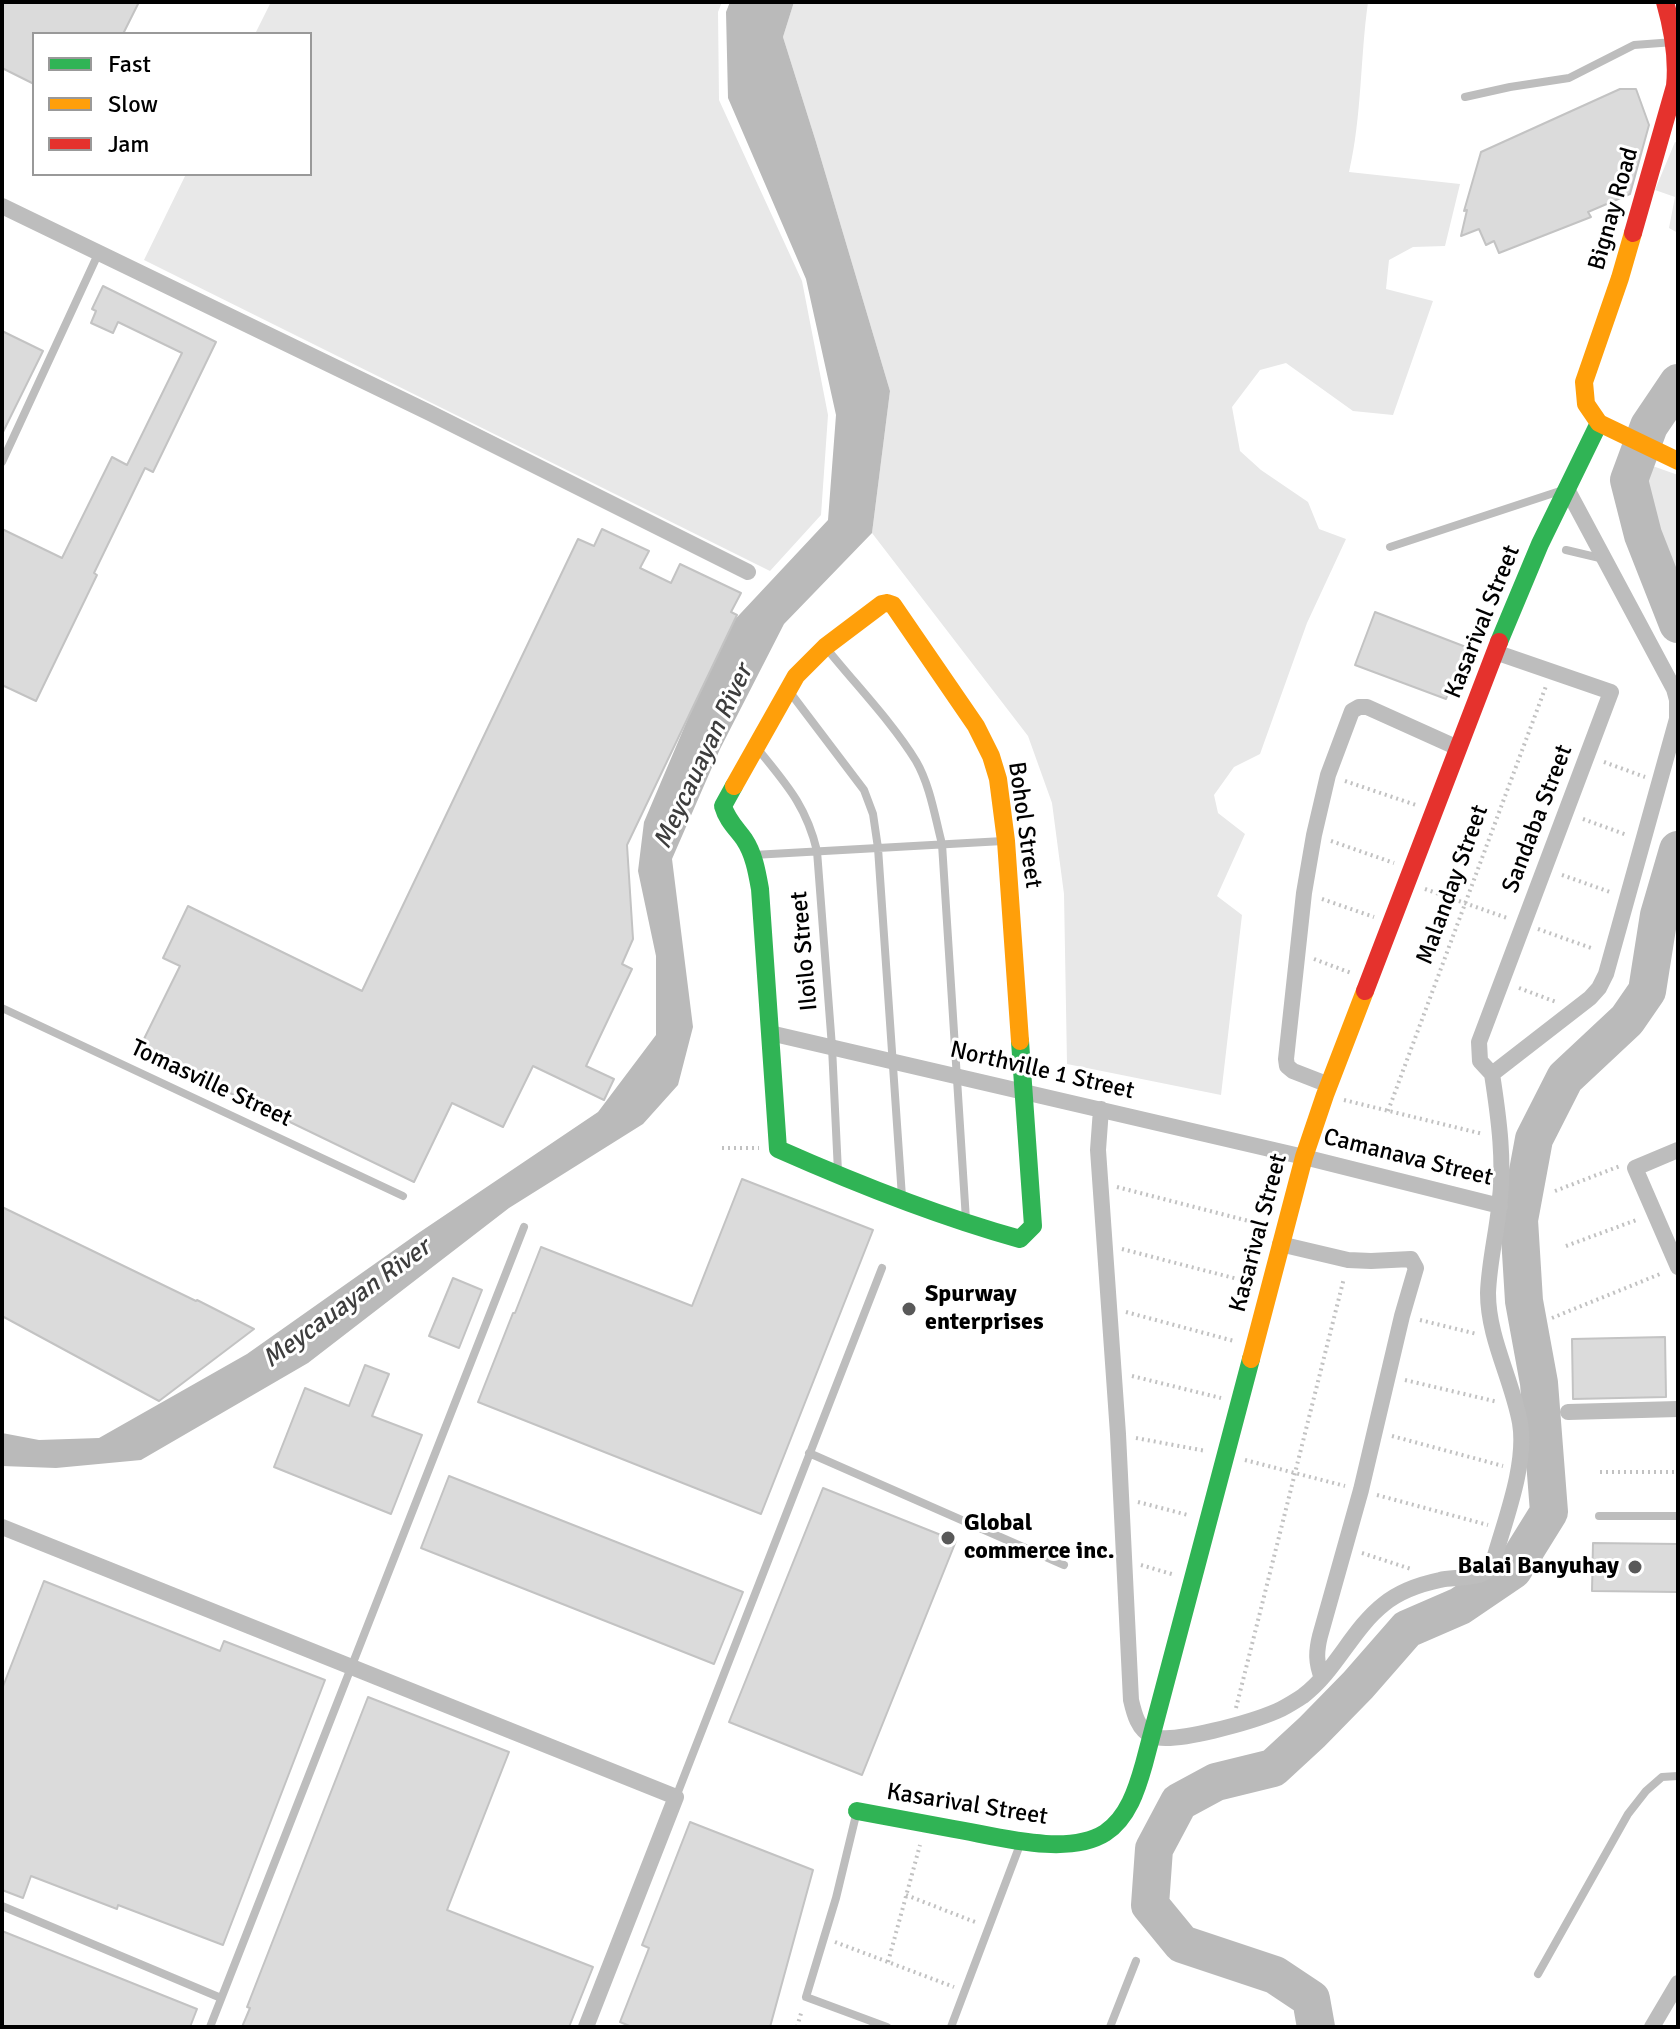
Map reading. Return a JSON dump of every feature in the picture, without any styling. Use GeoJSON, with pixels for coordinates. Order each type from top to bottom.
{"type":"FeatureCollection","features":[{"type":"Feature","properties":{"kind":"street","name":"Bignay Road"},"geometry":{"type":"LineString","coordinates":[[1599,423],[1590,415],[1584,400],[1584,382],[1620,278],[1675,86],[1678,65],[1676,42],[1665,2]]}},
{"type":"Feature","properties":{"kind":"street"},"geometry":{"type":"LineString","coordinates":[[2,206],[430,413],[748,572]]}},
{"type":"Feature","properties":{"kind":"street"},"geometry":{"type":"LineString","coordinates":[[1599,423],[1678,461]]}},
{"type":"Feature","properties":{"kind":"street","name":"Kasarival Street"},"geometry":{"type":"LineString","coordinates":[[857,1811],[1021,1841],[1076,1842],[1095,1838],[1112,1827],[1130,1803],[1152,1736],[1304,1157],[1525,577],[1599,423]]}},
{"type":"Feature","properties":{"kind":"street"},"geometry":{"type":"LineString","coordinates":[[1492,1074],[1599,988],[1613,955],[1677,719],[1674,689],[1567,489]]}},
{"type":"Feature","properties":{"kind":"street","name":"Bohol Street"},"geometry":{"type":"LineString","coordinates":[[825,647],[882,604],[893,605],[976,726],[998,779],[1006,841],[1033,1226],[1020,1239],[966,1224]]}},
{"type":"Feature","properties":{"kind":"street"},"geometry":{"type":"LineString","coordinates":[[825,647],[808,661],[788,689],[723,806],[726,817],[752,855],[759,880],[778,1149],[839,1177],[966,1224]]}},
{"type":"Feature","properties":{"kind":"street","name":"Sandaba Street"},"geometry":{"type":"LineString","coordinates":[[1443,1579],[1488,1571],[1518,1470],[1521,1439],[1516,1406],[1489,1312],[1488,1292],[1500,1206],[1501,1139],[1492,1074],[1480,1061],[1479,1042],[1611,692],[1495,652]]}},
{"type":"Feature","properties":{"kind":"street"},"geometry":{"type":"LineString","coordinates":[[1327,1090],[1293,1071],[1287,1066],[1286,1059],[1304,893],[1314,835],[1328,775],[1352,711],[1367,707],[1458,748]]}},
{"type":"Feature","properties":{"kind":"street","name":"Northville 1 Street"},"geometry":{"type":"LineString","coordinates":[[770,1033],[1304,1157]]}},
{"type":"Feature","properties":{"kind":"street"},"geometry":{"type":"LineString","coordinates":[[1101,1109],[1098,1150],[1118,1434],[1131,1700],[1142,1728],[1152,1736],[1169,1738],[1232,1726],[1280,1710],[1304,1695],[1322,1678],[1383,1604],[1402,1593],[1443,1579]]}},
{"type":"Feature","properties":{"kind":"street"},"geometry":{"type":"LineString","coordinates":[[1678,1150],[1635,1168],[1678,1266]]}},
{"type":"Feature","properties":{"kind":"street","name":"Camanava Street"},"geometry":{"type":"LineString","coordinates":[[1304,1157],[1500,1206]]}},
{"type":"Feature","properties":{"kind":"street"},"geometry":{"type":"LineString","coordinates":[[1282,1237],[1348,1260],[1411,1259],[1416,1268],[1361,1490],[1316,1652],[1322,1678]]}},
{"type":"Feature","properties":{"kind":"street"},"geometry":{"type":"LineString","coordinates":[[1568,1412],[1678,1409]]}},
{"type":"Feature","properties":{"kind":"street"},"geometry":{"type":"LineString","coordinates":[[2,1527],[676,1797],[586,2027]]}},
{"type":"Feature","properties":{"kind":"street"},"geometry":{"type":"LineString","coordinates":[[1652,2027],[1678,1983]]}},
{"type":"Feature","properties":{"kind":"lane"},"geometry":{"type":"LineString","coordinates":[[1465,97],[1569,78],[1634,45],[1676,42]]}},
{"type":"Feature","properties":{"kind":"lane"},"geometry":{"type":"LineString","coordinates":[[2,462],[99,252]]}},
{"type":"Feature","properties":{"kind":"lane"},"geometry":{"type":"LineString","coordinates":[[1390,547],[1567,489]]}},
{"type":"Feature","properties":{"kind":"lane"},"geometry":{"type":"LineString","coordinates":[[1566,550],[1605,559]]}},
{"type":"Feature","properties":{"kind":"lane"},"geometry":{"type":"LineString","coordinates":[[825,647],[917,764],[942,844],[966,1224]]}},
{"type":"Feature","properties":{"kind":"lane"},"geometry":{"type":"LineString","coordinates":[[788,689],[864,790],[873,814],[903,1202]]}},
{"type":"Feature","properties":{"kind":"lane","name":"Iloilo Street"},"geometry":{"type":"LineString","coordinates":[[757,748],[802,807],[817,851],[839,1177]]}},
{"type":"Feature","properties":{"kind":"lane"},"geometry":{"type":"LineString","coordinates":[[752,855],[1006,841]]}},
{"type":"Feature","properties":{"kind":"lane","name":"Tomasville Street"},"geometry":{"type":"LineString","coordinates":[[2,1008],[403,1196]]}},
{"type":"Feature","properties":{"kind":"lane"},"geometry":{"type":"LineString","coordinates":[[210,2027],[524,1227]]}},
{"type":"Feature","properties":{"kind":"lane"},"geometry":{"type":"LineString","coordinates":[[676,1797],[882,1268]]}},
{"type":"Feature","properties":{"kind":"lane"},"geometry":{"type":"LineString","coordinates":[[809,1453],[1064,1565]]}},
{"type":"Feature","properties":{"kind":"lane"},"geometry":{"type":"LineString","coordinates":[[1599,1516],[1678,1516]]}},
{"type":"Feature","properties":{"kind":"lane"},"geometry":{"type":"LineString","coordinates":[[1538,1974],[1628,1814],[1662,1777],[1678,1776]]}},
{"type":"Feature","properties":{"kind":"lane"},"geometry":{"type":"LineString","coordinates":[[857,1811],[825,1938],[806,1997],[887,2027]]}},
{"type":"Feature","properties":{"kind":"lane"},"geometry":{"type":"LineString","coordinates":[[951,2027],[1021,1841]]}},
{"type":"Feature","properties":{"kind":"lane"},"geometry":{"type":"LineString","coordinates":[[2,1906],[221,1998]]}},
{"type":"Feature","properties":{"kind":"lane"},"geometry":{"type":"LineString","coordinates":[[1110,2027],[1136,1961]]}},
{"type":"Feature","properties":{"kind":"path","name":"Malanday Street"},"geometry":{"type":"LineString","coordinates":[[1388,1111],[1552,672]]}},
{"type":"Feature","properties":{"kind":"path"},"geometry":{"type":"LineString","coordinates":[[1587,756],[1660,783]]}},
{"type":"Feature","properties":{"kind":"path"},"geometry":{"type":"LineString","coordinates":[[1328,775],[1435,811]]}},
{"type":"Feature","properties":{"kind":"path"},"geometry":{"type":"LineString","coordinates":[[1566,813],[1644,841]]}},
{"type":"Feature","properties":{"kind":"path"},"geometry":{"type":"LineString","coordinates":[[1314,835],[1465,904],[1613,955]]}},
{"type":"Feature","properties":{"kind":"path"},"geometry":{"type":"LineString","coordinates":[[1544,869],[1628,898]]}},
{"type":"Feature","properties":{"kind":"path"},"geometry":{"type":"LineString","coordinates":[[1304,893],[1392,924]]}},
{"type":"Feature","properties":{"kind":"path"},"geometry":{"type":"LineString","coordinates":[[1297,953],[1370,980]]}},
{"type":"Feature","properties":{"kind":"path"},"geometry":{"type":"LineString","coordinates":[[1502,982],[1575,1009]]}},
{"type":"Feature","properties":{"kind":"path"},"geometry":{"type":"LineString","coordinates":[[1327,1090],[1388,1111],[1501,1139]]}},
{"type":"Feature","properties":{"kind":"path"},"geometry":{"type":"LineString","coordinates":[[722,1148],[778,1149]]}},
{"type":"Feature","properties":{"kind":"path"},"geometry":{"type":"LineString","coordinates":[[1555,1191],[1616,1166],[1635,1168]]}},
{"type":"Feature","properties":{"kind":"path"},"geometry":{"type":"LineString","coordinates":[[1100,1182],[1282,1237]]}},
{"type":"Feature","properties":{"kind":"path"},"geometry":{"type":"LineString","coordinates":[[1566,1246],[1655,1213]]}},
{"type":"Feature","properties":{"kind":"path"},"geometry":{"type":"LineString","coordinates":[[1104,1244],[1269,1287]]}},
{"type":"Feature","properties":{"kind":"path"},"geometry":{"type":"LineString","coordinates":[[1232,1726],[1348,1260]]}},
{"type":"Feature","properties":{"kind":"path"},"geometry":{"type":"LineString","coordinates":[[1552,1318],[1678,1266]]}},
{"type":"Feature","properties":{"kind":"path"},"geometry":{"type":"LineString","coordinates":[[1109,1308],[1253,1347]]}},
{"type":"Feature","properties":{"kind":"path"},"geometry":{"type":"LineString","coordinates":[[1402,1316],[1495,1339]]}},
{"type":"Feature","properties":{"kind":"path"},"geometry":{"type":"LineString","coordinates":[[1113,1371],[1239,1402]]}},
{"type":"Feature","properties":{"kind":"path"},"geometry":{"type":"LineString","coordinates":[[1388,1375],[1516,1406]]}},
{"type":"Feature","properties":{"kind":"path"},"geometry":{"type":"LineString","coordinates":[[1375,1431],[1518,1470]]}},
{"type":"Feature","properties":{"kind":"path"},"geometry":{"type":"LineString","coordinates":[[1118,1434],[1226,1454],[1502,1529]]}},
{"type":"Feature","properties":{"kind":"path"},"geometry":{"type":"LineString","coordinates":[[1600,1472],[1678,1472]]}},
{"type":"Feature","properties":{"kind":"path"},"geometry":{"type":"LineString","coordinates":[[1121,1498],[1208,1520]]}},
{"type":"Feature","properties":{"kind":"path"},"geometry":{"type":"LineString","coordinates":[[1344,1548],[1443,1579]]}},
{"type":"Feature","properties":{"kind":"path"},"geometry":{"type":"LineString","coordinates":[[1123,1561],[1193,1579]]}},
{"type":"Feature","properties":{"kind":"path"},"geometry":{"type":"LineString","coordinates":[[888,1962],[926,1824]]}},
{"type":"Feature","properties":{"kind":"path"},"geometry":{"type":"LineString","coordinates":[[906,1895],[988,1927]]}},
{"type":"Feature","properties":{"kind":"path"},"geometry":{"type":"LineString","coordinates":[[825,1938],[964,1990]]}},
{"type":"Feature","properties":{"kind":"shaded area"},"geometry":{"type":"Polygon","coordinates":[[[271,2],[722,2],[718,12],[719,100],[802,281],[828,415],[821,515],[770,571],[144,260],[185,176],[312,176],[312,32],[256,32],[271,2]]]}},
{"type":"Feature","properties":{"kind":"shaded area"},"geometry":{"type":"Polygon","coordinates":[[[794,2],[1368,2],[1349,172],[1460,184],[1445,246],[1413,247],[1389,260],[1386,289],[1433,301],[1393,415],[1353,411],[1286,363],[1260,370],[1232,407],[1240,451],[1261,470],[1308,502],[1319,529],[1346,539],[1307,623],[1260,754],[1234,767],[1214,795],[1218,813],[1245,834],[1217,896],[1242,915],[1221,1095],[1067,1064],[1064,894],[1052,803],[1028,736],[872,533],[890,391],[783,37],[794,2]]]}},
{"type":"Feature","properties":{"kind":"shaded area"},"geometry":{"type":"Polygon","coordinates":[[[1675,142],[1678,143],[1678,233],[1669,228],[1675,197],[1655,190],[1675,142]]]}},
{"type":"Feature","properties":{"kind":"shaded area"},"geometry":{"type":"Polygon","coordinates":[[[1647,464],[1678,475],[1678,604],[1651,534],[1640,481],[1647,464]]]}},
{"type":"Feature","properties":{"kind":"water","name":"Meycauayan River"},"geometry":{"type":"Polygon","coordinates":[[[730,2],[794,2],[783,37],[890,391],[872,533],[784,624],[720,749],[672,859],[693,1027],[678,1085],[643,1124],[509,1208],[308,1363],[141,1460],[56,1468],[2,1466],[2,1433],[39,1440],[99,1438],[247,1354],[598,1112],[656,1035],[656,956],[638,871],[644,822],[726,629],[828,520],[836,415],[806,279],[728,98],[726,12],[730,2]]]}},
{"type":"Feature","properties":{"kind":"building"},"geometry":{"type":"Polygon","coordinates":[[[2,2],[139,2],[124,32],[32,32],[32,83],[2,68],[2,2]]]}},
{"type":"Feature","properties":{"kind":"building"},"geometry":{"type":"Polygon","coordinates":[[[1620,89],[1636,89],[1649,125],[1630,194],[1588,212],[1591,217],[1499,253],[1494,241],[1486,245],[1479,229],[1461,236],[1467,210],[1464,211],[1481,152],[1620,89]]]}},
{"type":"Feature","properties":{"kind":"building"},"geometry":{"type":"Polygon","coordinates":[[[103,286],[216,342],[153,472],[145,468],[36,701],[2,685],[2,529],[62,558],[112,457],[127,465],[182,353],[118,322],[113,333],[91,323],[96,311],[92,309],[103,286]]]}},
{"type":"Feature","properties":{"kind":"building"},"geometry":{"type":"Polygon","coordinates":[[[2,331],[43,351],[2,434],[2,331]]]}},
{"type":"Feature","properties":{"kind":"building"},"geometry":{"type":"Polygon","coordinates":[[[602,529],[649,551],[640,568],[671,583],[680,564],[741,593],[731,612],[737,615],[627,845],[633,939],[622,964],[632,969],[586,1066],[614,1079],[604,1100],[533,1066],[503,1127],[452,1103],[414,1182],[139,1049],[180,966],[163,958],[188,906],[362,991],[578,539],[594,546],[602,529]]]}},
{"type":"Feature","properties":{"kind":"building"},"geometry":{"type":"Polygon","coordinates":[[[1375,612],[1466,647],[1446,699],[1355,665],[1375,612]]]}},
{"type":"Feature","properties":{"kind":"building"},"geometry":{"type":"Polygon","coordinates":[[[742,1179],[873,1230],[761,1514],[478,1402],[541,1247],[692,1306],[742,1179]]]}},
{"type":"Feature","properties":{"kind":"building"},"geometry":{"type":"Polygon","coordinates":[[[2,1207],[254,1329],[159,1401],[2,1316],[2,1207]]]}},
{"type":"Feature","properties":{"kind":"building"},"geometry":{"type":"Polygon","coordinates":[[[453,1278],[482,1290],[459,1348],[429,1336],[453,1278]]]}},
{"type":"Feature","properties":{"kind":"building"},"geometry":{"type":"Polygon","coordinates":[[[1665,1337],[1666,1397],[1573,1399],[1572,1339],[1665,1337]]]}},
{"type":"Feature","properties":{"kind":"building"},"geometry":{"type":"Polygon","coordinates":[[[365,1365],[389,1374],[372,1416],[422,1435],[391,1514],[274,1467],[305,1388],[349,1406],[365,1365]]]}},
{"type":"Feature","properties":{"kind":"building"},"geometry":{"type":"Polygon","coordinates":[[[449,1476],[743,1592],[714,1664],[421,1548],[449,1476]]]}},
{"type":"Feature","properties":{"kind":"building"},"geometry":{"type":"Polygon","coordinates":[[[823,1488],[956,1541],[862,1775],[729,1722],[823,1488]]]}},
{"type":"Feature","properties":{"kind":"building","name":"Balai Banyuhay"},"geometry":{"type":"Polygon","coordinates":[[[1593,1543],[1678,1544],[1678,1592],[1592,1591],[1593,1543]]]}},
{"type":"Feature","properties":{"kind":"building"},"geometry":{"type":"Polygon","coordinates":[[[44,1581],[220,1651],[224,1641],[325,1680],[223,1945],[31,1876],[23,1898],[2,1890],[2,1689],[44,1581]]]}},
{"type":"Feature","properties":{"kind":"building"},"geometry":{"type":"Polygon","coordinates":[[[368,1697],[509,1752],[447,1910],[593,1967],[569,2027],[242,2027],[250,2008],[247,2007],[368,1697]]]}},
{"type":"Feature","properties":{"kind":"building"},"geometry":{"type":"Polygon","coordinates":[[[690,1822],[813,1870],[770,2027],[632,2027],[620,2022],[649,1948],[642,1945],[690,1822]]]}},
{"type":"Feature","properties":{"kind":"building"},"geometry":{"type":"Polygon","coordinates":[[[2,1931],[197,2009],[190,2027],[2,2027],[2,1931]]]}},
{"type":"Feature","properties":{"kind":"waterway"},"geometry":{"type":"LineString","coordinates":[[1678,383],[1649,426],[1629,480],[1643,535],[1678,624]]}},
{"type":"Feature","properties":{"kind":"waterway"},"geometry":{"type":"LineString","coordinates":[[1316,2027],[1311,1999],[1275,1975],[1182,1944],[1150,1905],[1154,1849],[1179,1802],[1216,1782],[1273,1768],[1358,1685],[1407,1629],[1460,1606],[1513,1570],[1549,1512],[1539,1383],[1524,1301],[1519,1220],[1534,1139],[1565,1078],[1627,1020],[1647,991],[1659,915],[1678,850]]}},
{"type":"Feature","properties":{"kind":"traffic: fast"},"geometry":{"type":"LineString","coordinates":[[1499,642],[1540,544],[1599,423]]}},
{"type":"Feature","properties":{"kind":"traffic: fast"},"geometry":{"type":"LineString","coordinates":[[734,786],[723,806],[750,851],[760,889],[778,1149],[898,1198],[1020,1239],[1033,1226],[1020,1041]]}},
{"type":"Feature","properties":{"kind":"traffic: fast"},"geometry":{"type":"LineString","coordinates":[[857,1811],[1010,1840],[1052,1844],[1089,1840],[1105,1833],[1120,1819],[1135,1793],[1144,1764],[1251,1359]]}},
{"type":"Feature","properties":{"kind":"traffic: slow"},"geometry":{"type":"LineString","coordinates":[[1633,233],[1584,382],[1586,404],[1599,423],[1678,461]]}},
{"type":"Feature","properties":{"kind":"traffic: slow"},"geometry":{"type":"LineString","coordinates":[[887,603],[893,605],[976,726],[998,779],[1006,841],[1020,1041]]}},
{"type":"Feature","properties":{"kind":"traffic: slow"},"geometry":{"type":"LineString","coordinates":[[734,786],[796,676],[825,647],[887,603]]}},
{"type":"Feature","properties":{"kind":"traffic: slow"},"geometry":{"type":"LineString","coordinates":[[1251,1359],[1304,1157],[1365,991]]}},
{"type":"Feature","properties":{"kind":"traffic: jam"},"geometry":{"type":"LineString","coordinates":[[1633,233],[1675,86],[1674,44],[1665,2]]}},
{"type":"Feature","properties":{"kind":"traffic: jam"},"geometry":{"type":"LineString","coordinates":[[1365,991],[1499,642]]}},
{"type":"Feature","properties":{"kind":"place","name":"Spurway enterprises"},"geometry":{"type":"Point","coordinates":[909,1309]}},
{"type":"Feature","properties":{"kind":"place","name":"Global commerce inc."},"geometry":{"type":"Point","coordinates":[948,1538]}},
{"type":"Feature","properties":{"kind":"place","name":"Balai Banyuhay"},"geometry":{"type":"Point","coordinates":[1635,1567]}}]}
